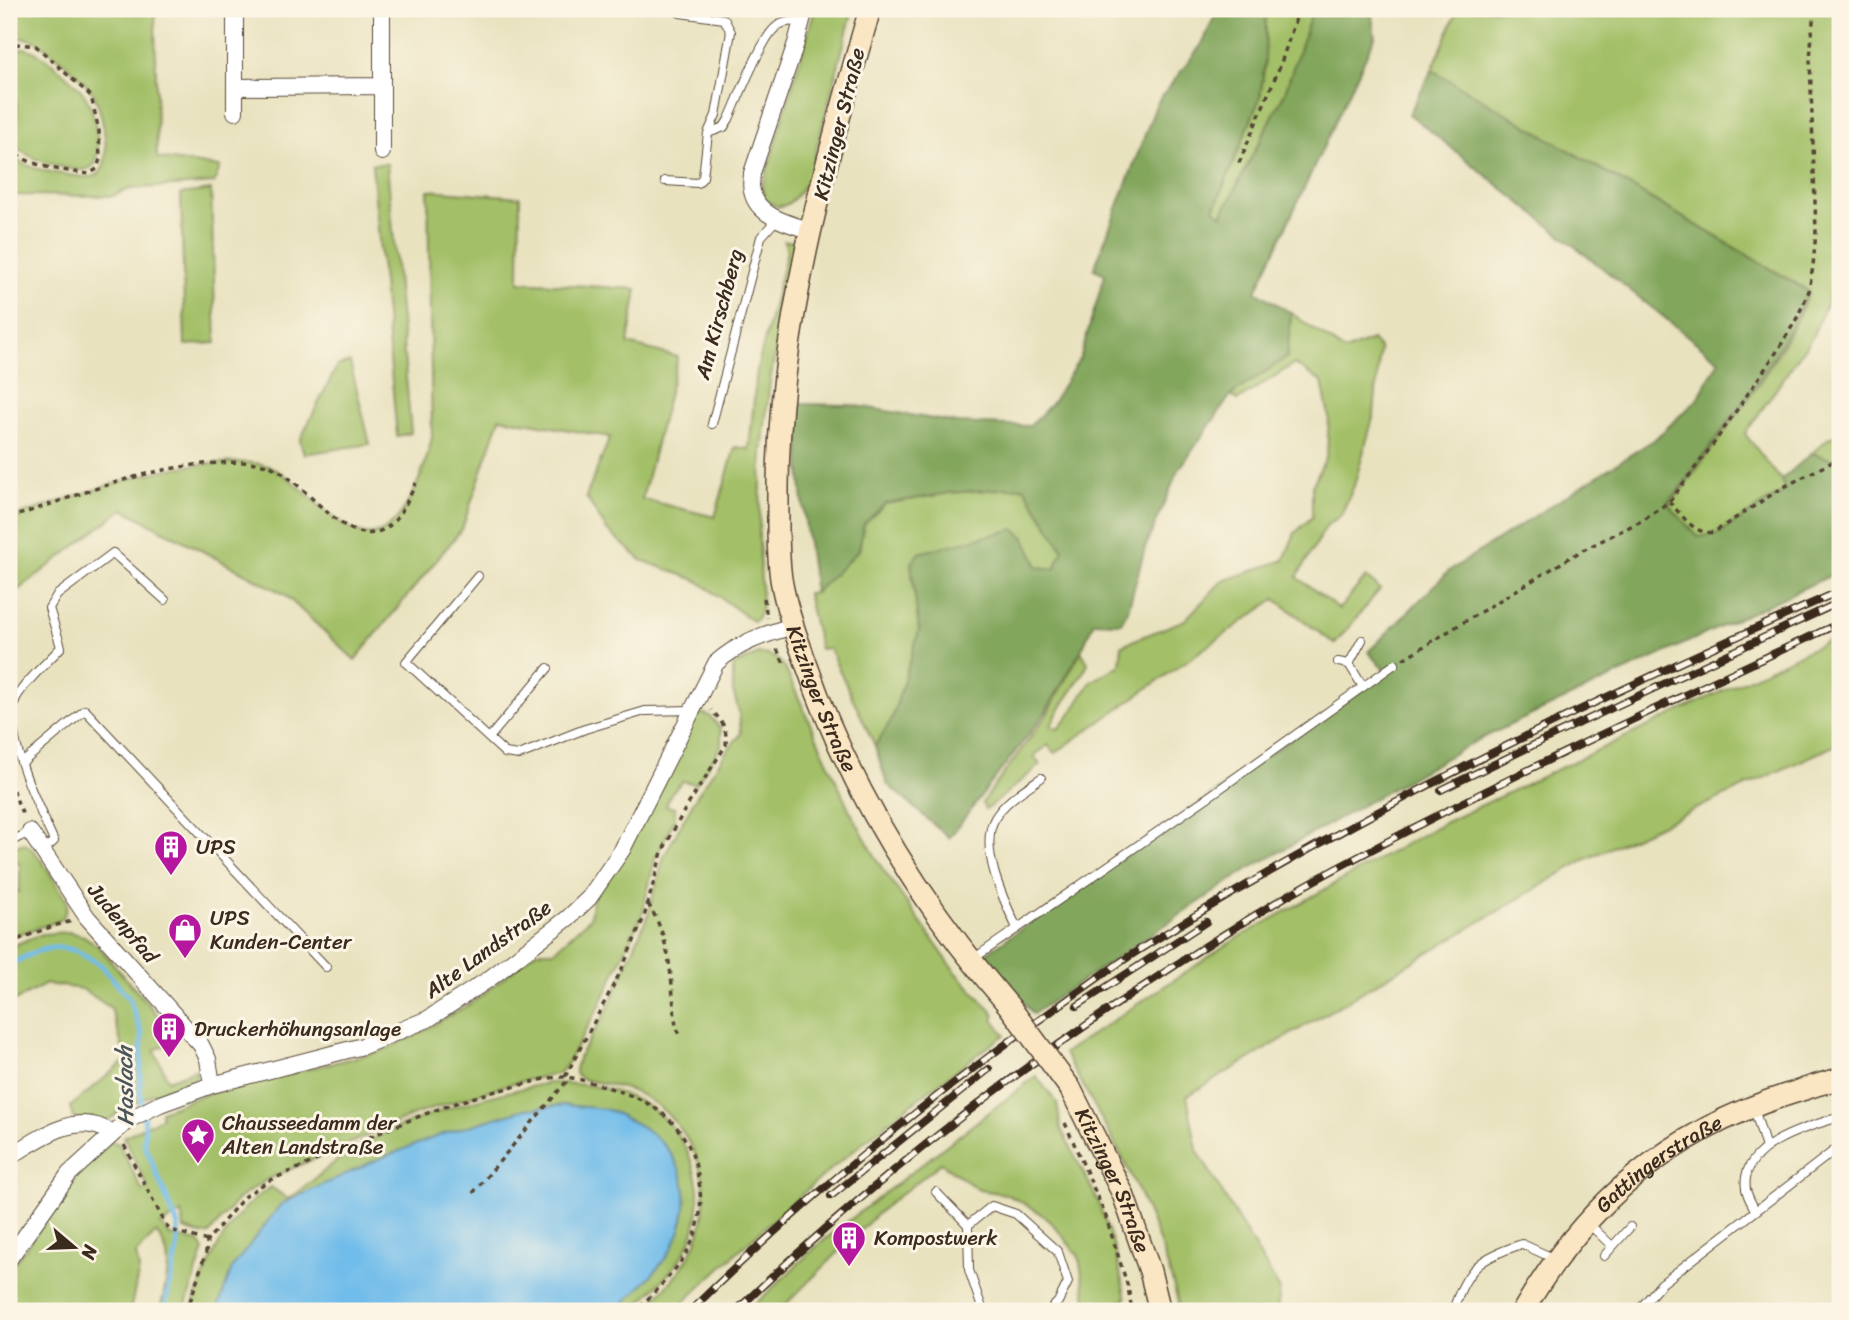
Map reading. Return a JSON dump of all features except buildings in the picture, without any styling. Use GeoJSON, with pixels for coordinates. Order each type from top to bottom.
{"type":"FeatureCollection","features":[{"type":"Feature","properties":{"kind":"street"},"geometry":{"type":"LineString","coordinates":[[235,9],[235,112]]}},
{"type":"Feature","properties":{"kind":"street"},"geometry":{"type":"LineString","coordinates":[[382,9],[382,152]]}},
{"type":"Feature","properties":{"kind":"street","name":"Kitzinger Straße"},"geometry":{"type":"LineString","coordinates":[[870,9],[812,231],[786,356],[779,421],[778,525],[781,578],[793,626],[829,723],[871,812],[898,858],[970,961],[1009,1006],[1070,1088],[1123,1194],[1150,1270],[1160,1311]]}},
{"type":"Feature","properties":{"kind":"street"},"geometry":{"type":"LineString","coordinates":[[803,16],[752,173],[751,192],[761,207],[776,220],[812,231]]}},
{"type":"Feature","properties":{"kind":"street"},"geometry":{"type":"LineString","coordinates":[[235,87],[382,86]]}},
{"type":"Feature","properties":{"kind":"street","name":"Alte Landstraße"},"geometry":{"type":"LineString","coordinates":[[9,1259],[69,1174],[128,1120],[160,1104],[212,1085],[363,1046],[428,1019],[489,979],[568,918],[589,898],[622,850],[716,663],[726,654],[758,636],[793,626]]}},
{"type":"Feature","properties":{"kind":"street","name":"Judenpfad"},"geometry":{"type":"LineString","coordinates":[[30,832],[87,918],[201,1045],[208,1059],[212,1085]]}},
{"type":"Feature","properties":{"kind":"street","name":"Gattingerstraße"},"geometry":{"type":"LineString","coordinates":[[1523,1311],[1555,1259],[1587,1222],[1644,1166],[1706,1126],[1753,1105],[1840,1079]]}},
{"type":"Feature","properties":{"kind":"street"},"geometry":{"type":"LineString","coordinates":[[9,1157],[65,1126],[96,1124],[111,1133]]}},
{"type":"Feature","properties":{"kind":"lane"},"geometry":{"type":"LineString","coordinates":[[665,181],[698,183],[702,177],[708,133],[716,115],[731,32],[724,19],[680,13]]}},
{"type":"Feature","properties":{"kind":"lane"},"geometry":{"type":"LineString","coordinates":[[708,133],[724,127],[729,119],[772,30],[803,16]]}},
{"type":"Feature","properties":{"kind":"lane","name":"Am Kirschberg"},"geometry":{"type":"LineString","coordinates":[[712,424],[761,237],[776,220]]}},
{"type":"Feature","properties":{"kind":"lane"},"geometry":{"type":"LineString","coordinates":[[43,851],[54,841],[29,787],[13,731],[15,700],[61,647],[49,608],[57,595],[113,553],[165,600]]}},
{"type":"Feature","properties":{"kind":"lane"},"geometry":{"type":"LineString","coordinates":[[478,576],[406,662],[505,753],[519,755],[585,729],[645,711],[695,705]]}},
{"type":"Feature","properties":{"kind":"lane"},"geometry":{"type":"LineString","coordinates":[[1349,664],[1362,640]]}},
{"type":"Feature","properties":{"kind":"lane"},"geometry":{"type":"LineString","coordinates":[[1338,662],[1349,664],[1363,687]]}},
{"type":"Feature","properties":{"kind":"lane"},"geometry":{"type":"LineString","coordinates":[[970,961],[1395,664]]}},
{"type":"Feature","properties":{"kind":"lane"},"geometry":{"type":"LineString","coordinates":[[489,738],[548,668]]}},
{"type":"Feature","properties":{"kind":"lane"},"geometry":{"type":"LineString","coordinates":[[22,763],[85,710],[326,967]]}},
{"type":"Feature","properties":{"kind":"lane"},"geometry":{"type":"LineString","coordinates":[[1017,928],[1001,895],[991,854],[989,832],[995,817],[1015,796],[1041,778]]}},
{"type":"Feature","properties":{"kind":"lane"},"geometry":{"type":"LineString","coordinates":[[9,842],[30,832]]}},
{"type":"Feature","properties":{"kind":"lane"},"geometry":{"type":"LineString","coordinates":[[1753,1105],[1766,1148]]}},
{"type":"Feature","properties":{"kind":"lane"},"geometry":{"type":"LineString","coordinates":[[1755,1210],[1746,1190],[1747,1170],[1766,1148],[1785,1135],[1840,1117]]}},
{"type":"Feature","properties":{"kind":"lane"},"geometry":{"type":"LineString","coordinates":[[1638,1311],[1661,1284],[1840,1146]]}},
{"type":"Feature","properties":{"kind":"lane"},"geometry":{"type":"LineString","coordinates":[[936,1192],[968,1225],[969,1270],[983,1311]]}},
{"type":"Feature","properties":{"kind":"lane"},"geometry":{"type":"LineString","coordinates":[[968,1225],[992,1206],[1016,1214],[1058,1252],[1068,1282],[1049,1311]]}},
{"type":"Feature","properties":{"kind":"lane"},"geometry":{"type":"LineString","coordinates":[[1587,1222],[1612,1246]]}},
{"type":"Feature","properties":{"kind":"lane"},"geometry":{"type":"LineString","coordinates":[[1604,1256],[1630,1227]]}},
{"type":"Feature","properties":{"kind":"lane"},"geometry":{"type":"LineString","coordinates":[[1453,1311],[1461,1285],[1474,1268],[1495,1253],[1522,1244],[1555,1259]]}},
{"type":"Feature","properties":{"kind":"path"},"geometry":{"type":"LineString","coordinates":[[1239,163],[1280,66],[1300,9]]}},
{"type":"Feature","properties":{"kind":"path"},"geometry":{"type":"LineString","coordinates":[[1395,664],[1569,558],[1641,521],[1670,502],[1778,350],[1809,291],[1816,230],[1810,59],[1814,9]]}},
{"type":"Feature","properties":{"kind":"path"},"geometry":{"type":"LineString","coordinates":[[9,53],[17,44],[36,46],[91,96],[99,131],[100,159],[97,169],[89,174],[44,166],[14,152],[9,145]]}},
{"type":"Feature","properties":{"kind":"path"},"geometry":{"type":"LineString","coordinates":[[9,97],[12,110],[9,123]]}},
{"type":"Feature","properties":{"kind":"path"},"geometry":{"type":"LineString","coordinates":[[1670,502],[1696,530],[1714,532],[1782,488],[1840,458]]}},
{"type":"Feature","properties":{"kind":"path"},"geometry":{"type":"LineString","coordinates":[[9,518],[121,479],[189,464],[243,462],[268,465],[285,475],[351,529],[370,534],[386,529],[400,514],[416,483]]}},
{"type":"Feature","properties":{"kind":"path"},"geometry":{"type":"LineString","coordinates":[[473,1194],[566,1082],[565,1077],[621,971],[648,904],[662,852],[684,811],[726,745],[727,732],[723,722],[695,705]]}},
{"type":"Feature","properties":{"kind":"path"},"geometry":{"type":"LineString","coordinates":[[9,781],[30,832]]}},
{"type":"Feature","properties":{"kind":"path"},"geometry":{"type":"LineString","coordinates":[[648,904],[666,939],[676,1027],[682,1038]]}},
{"type":"Feature","properties":{"kind":"path"},"geometry":{"type":"LineString","coordinates":[[9,943],[53,926],[87,918]]}},
{"type":"Feature","properties":{"kind":"path"},"geometry":{"type":"LineString","coordinates":[[187,1311],[207,1241],[245,1196],[270,1180],[442,1107],[486,1093],[565,1077],[618,1091],[652,1105],[674,1123],[691,1148],[700,1181],[700,1219],[695,1241],[668,1278],[636,1311]]}},
{"type":"Feature","properties":{"kind":"path"},"geometry":{"type":"LineString","coordinates":[[1063,1112],[1065,1125],[1105,1214],[1128,1287],[1132,1311]]}},
{"type":"Feature","properties":{"kind":"path"},"geometry":{"type":"LineString","coordinates":[[111,1133],[125,1146],[150,1197],[171,1230],[207,1241]]}},
{"type":"Feature","properties":{"kind":"green space"},"geometry":{"type":"Polygon","coordinates":[[[9,9],[155,9],[157,158],[220,167],[214,183],[130,189],[112,196],[9,195],[9,155],[38,169],[91,177],[99,173],[104,165],[105,140],[101,114],[94,95],[82,80],[36,42],[21,38],[9,44],[9,9]]]}},
{"type":"Feature","properties":{"kind":"green space"},"geometry":{"type":"Polygon","coordinates":[[[815,9],[853,9],[809,177],[796,197],[778,206],[771,204],[764,197],[762,188],[815,9]]]}},
{"type":"Feature","properties":{"kind":"green space"},"geometry":{"type":"Polygon","coordinates":[[[1218,9],[1266,9],[1265,61],[1260,98],[1214,209],[1222,215],[1285,92],[1313,9],[1371,9],[1375,37],[1256,291],[1291,313],[1287,357],[1231,395],[1178,471],[1145,548],[1128,610],[1121,623],[1094,622],[1081,651],[1045,713],[949,838],[887,784],[875,746],[892,719],[919,631],[911,563],[919,553],[1014,529],[1024,537],[1038,567],[1055,569],[1063,549],[1024,487],[949,493],[885,504],[864,524],[859,550],[815,593],[801,475],[800,404],[851,405],[957,423],[1030,426],[1052,403],[1080,358],[1105,274],[1094,269],[1157,103],[1202,44],[1218,9]]]}},
{"type":"Feature","properties":{"kind":"green space"},"geometry":{"type":"Polygon","coordinates":[[[1266,9],[1313,9],[1285,92],[1222,215],[1214,210],[1260,98],[1265,61],[1266,9]]]}},
{"type":"Feature","properties":{"kind":"green space"},"geometry":{"type":"Polygon","coordinates":[[[1458,9],[1840,9],[1840,254],[1827,303],[1812,337],[1745,434],[1786,490],[1717,534],[1698,537],[1667,505],[1679,494],[1767,370],[1783,345],[1809,291],[1432,70],[1458,9]]]}},
{"type":"Feature","properties":{"kind":"green space"},"geometry":{"type":"Polygon","coordinates":[[[25,48],[59,69],[87,99],[98,144],[96,161],[90,168],[78,170],[43,162],[17,148],[13,133],[17,110],[10,72],[17,50],[25,48]]]}},
{"type":"Feature","properties":{"kind":"green space"},"geometry":{"type":"Polygon","coordinates":[[[1432,70],[1808,291],[1765,370],[1677,493],[1667,503],[1698,537],[1717,534],[1785,491],[1781,480],[1812,453],[1840,462],[1840,571],[1478,740],[1247,870],[1033,1014],[981,957],[1386,672],[1368,652],[1449,571],[1655,439],[1697,400],[1719,361],[1409,114],[1432,70]]]}},
{"type":"Feature","properties":{"kind":"green space"},"geometry":{"type":"Polygon","coordinates":[[[372,164],[387,164],[411,433],[397,436],[372,164]]]}},
{"type":"Feature","properties":{"kind":"green space"},"geometry":{"type":"Polygon","coordinates":[[[211,190],[216,343],[185,345],[181,194],[211,190]]]}},
{"type":"Feature","properties":{"kind":"green space"},"geometry":{"type":"Polygon","coordinates":[[[428,190],[520,197],[519,282],[637,289],[628,344],[678,357],[642,499],[715,517],[735,447],[749,449],[757,370],[787,251],[784,241],[794,241],[794,257],[770,381],[762,452],[759,537],[762,605],[754,622],[698,581],[641,560],[607,530],[586,497],[610,437],[500,418],[462,529],[355,660],[284,594],[123,509],[9,597],[9,518],[165,470],[192,465],[244,462],[262,464],[280,472],[349,528],[374,534],[396,520],[413,493],[432,437],[428,190]]]}},
{"type":"Feature","properties":{"kind":"green space"},"geometry":{"type":"Polygon","coordinates":[[[1291,313],[1345,351],[1372,340],[1380,349],[1374,414],[1354,486],[1341,515],[1327,525],[1297,577],[1339,609],[1366,577],[1380,589],[1335,644],[1275,599],[1055,753],[1048,745],[1034,756],[1040,765],[986,810],[982,803],[1046,716],[1081,651],[1088,663],[1051,726],[1058,729],[1091,682],[1120,665],[1122,645],[1185,620],[1222,581],[1284,560],[1295,533],[1312,517],[1312,486],[1327,455],[1329,416],[1322,382],[1294,364],[1238,400],[1231,395],[1287,357],[1291,313]]]}},
{"type":"Feature","properties":{"kind":"green space"},"geometry":{"type":"Polygon","coordinates":[[[350,362],[370,444],[304,454],[300,440],[337,366],[350,362]]]}},
{"type":"Feature","properties":{"kind":"green space"},"geometry":{"type":"Polygon","coordinates":[[[1840,434],[1840,462],[1812,453],[1829,438],[1840,434]]]}},
{"type":"Feature","properties":{"kind":"green space"},"geometry":{"type":"Polygon","coordinates":[[[1024,487],[1063,550],[1056,569],[1038,567],[1024,537],[911,563],[919,631],[892,719],[875,746],[829,648],[820,649],[807,593],[815,593],[859,550],[864,524],[885,504],[949,493],[1024,487]]]}},
{"type":"Feature","properties":{"kind":"green space"},"geometry":{"type":"Polygon","coordinates":[[[1840,635],[1840,743],[1584,860],[1187,1096],[1197,1150],[1280,1290],[1277,1311],[1180,1311],[1160,1243],[1147,1210],[1116,1146],[1064,1053],[1231,942],[1436,827],[1840,635]]]}},
{"type":"Feature","properties":{"kind":"green space"},"geometry":{"type":"Polygon","coordinates":[[[758,654],[773,657],[785,668],[849,809],[880,865],[954,970],[995,1015],[993,1019],[1005,1035],[961,1066],[834,1166],[753,1237],[675,1311],[643,1311],[679,1272],[695,1244],[702,1224],[704,1203],[698,1163],[679,1127],[648,1099],[625,1089],[582,1079],[576,1075],[575,1070],[578,1058],[606,1012],[648,915],[664,856],[696,797],[741,734],[733,691],[733,666],[758,654]]]}},
{"type":"Feature","properties":{"kind":"green space"},"geometry":{"type":"Polygon","coordinates":[[[702,713],[710,716],[721,729],[721,746],[696,784],[683,781],[671,793],[666,806],[675,808],[675,818],[655,859],[642,915],[599,1007],[565,1067],[557,1074],[509,1084],[416,1114],[268,1179],[238,1199],[209,1234],[202,1235],[184,1229],[182,1213],[161,1225],[170,1236],[199,1242],[204,1250],[184,1311],[160,1311],[168,1261],[166,1251],[156,1233],[136,1254],[139,1270],[130,1311],[9,1311],[9,1271],[82,1169],[111,1142],[117,1143],[121,1148],[143,1192],[148,1188],[124,1137],[161,1118],[161,1111],[200,1096],[381,1051],[414,1036],[475,1001],[536,951],[554,951],[590,918],[593,897],[695,716],[702,713]]]}},
{"type":"Feature","properties":{"kind":"green space"},"geometry":{"type":"Polygon","coordinates":[[[24,843],[48,870],[67,901],[67,907],[59,921],[9,937],[9,886],[19,892],[20,867],[18,862],[9,859],[9,849],[24,843]]]}},
{"type":"Feature","properties":{"kind":"green space"},"geometry":{"type":"Polygon","coordinates":[[[69,932],[84,936],[98,946],[175,1035],[173,1042],[154,1050],[168,1080],[198,1069],[196,1077],[138,1101],[107,1121],[73,1118],[70,1107],[126,1060],[111,1008],[82,989],[46,984],[9,1004],[9,947],[42,934],[69,932]]]}},
{"type":"Feature","properties":{"kind":"green space"},"geometry":{"type":"Polygon","coordinates":[[[1036,1076],[1057,1103],[1061,1129],[1098,1201],[1114,1247],[1126,1299],[1096,1311],[1088,1311],[1079,1257],[1053,1224],[1036,1210],[1006,1194],[979,1190],[941,1163],[882,1209],[779,1311],[748,1311],[820,1243],[1036,1076]]]}},
{"type":"Feature","properties":{"kind":"green space"},"geometry":{"type":"Polygon","coordinates":[[[548,1083],[596,1087],[639,1101],[658,1113],[674,1129],[686,1149],[695,1173],[698,1190],[697,1216],[685,1251],[672,1269],[632,1311],[190,1311],[212,1258],[230,1226],[255,1198],[271,1187],[288,1199],[361,1145],[412,1121],[495,1095],[548,1083]]]}},
{"type":"Feature","properties":{"kind":"water"},"geometry":{"type":"Polygon","coordinates":[[[565,1105],[608,1110],[645,1129],[671,1154],[680,1170],[684,1186],[682,1223],[670,1252],[616,1311],[217,1311],[232,1268],[281,1204],[376,1160],[443,1134],[525,1109],[565,1105]]]}},
{"type":"Feature","properties":{"kind":"waterway","name":"Haslach"},"geometry":{"type":"LineString","coordinates":[[9,965],[37,951],[57,947],[75,950],[101,965],[129,998],[142,1035],[140,1089],[145,1127],[144,1143],[178,1226],[178,1244],[164,1311]]}},
{"type":"Feature","properties":{"kind":"railway"},"geometry":{"type":"LineString","coordinates":[[690,1311],[771,1235],[899,1126],[1032,1025],[1150,943],[1317,845],[1489,755],[1663,671],[1840,591]]}},
{"type":"Feature","properties":{"kind":"railway"},"geometry":{"type":"LineString","coordinates":[[1441,790],[1840,602]]}},
{"type":"Feature","properties":{"kind":"railway"},"geometry":{"type":"LineString","coordinates":[[736,1311],[798,1253],[927,1144],[1062,1042],[1203,947],[1275,903],[1471,798],[1840,623]]}},
{"type":"Feature","properties":{"kind":"railway"},"geometry":{"type":"LineString","coordinates":[[1077,1006],[1206,922]]}},
{"type":"Feature","properties":{"kind":"railway"},"geometry":{"type":"LineString","coordinates":[[831,1196],[989,1069]]}},
{"type":"Feature","properties":{"kind":"place","name":"UPS"},"geometry":{"type":"Point","coordinates":[171,877]}},
{"type":"Feature","properties":{"kind":"place","name":"UPS Kunden-Center"},"geometry":{"type":"Point","coordinates":[185,960]}},
{"type":"Feature","properties":{"kind":"place","name":"Druckerhöhungsanlage"},"geometry":{"type":"Point","coordinates":[169,1059]}},
{"type":"Feature","properties":{"kind":"place","name":"Chausseedamm der Alten Landstraße"},"geometry":{"type":"Point","coordinates":[198,1165]}},
{"type":"Feature","properties":{"kind":"place","name":"Kompostwerk"},"geometry":{"type":"Point","coordinates":[849,1268]}}]}
